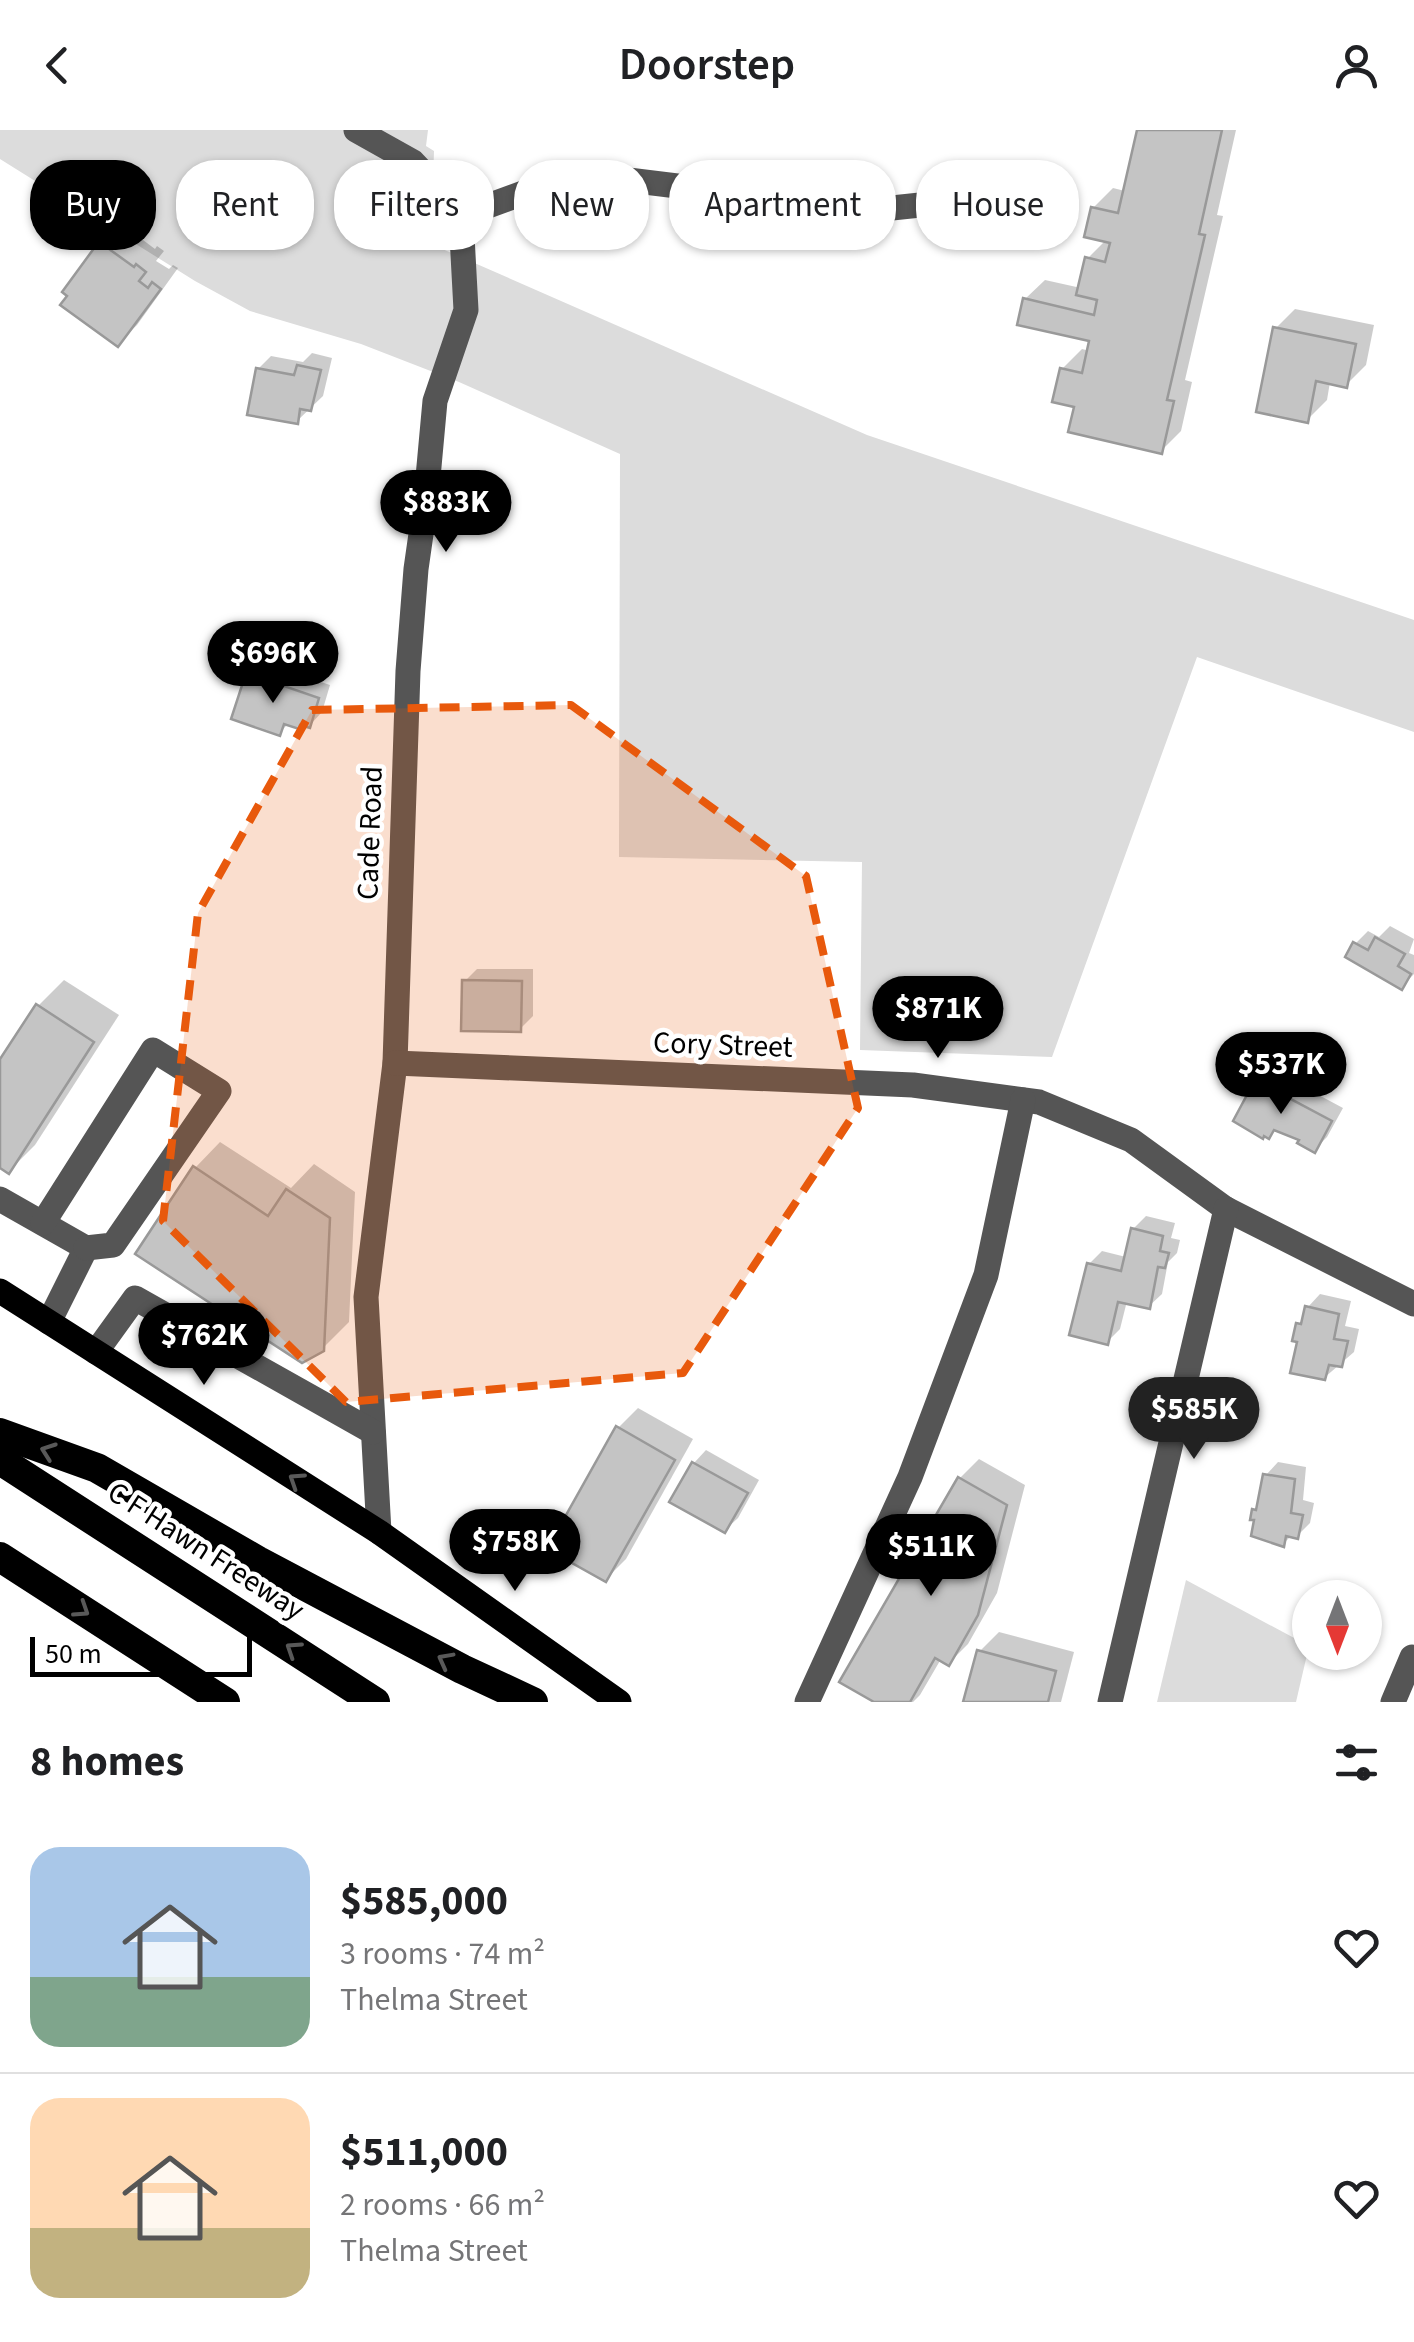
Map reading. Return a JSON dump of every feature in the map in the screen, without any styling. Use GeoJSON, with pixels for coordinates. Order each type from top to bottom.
{"type":"FeatureCollection","features":[{"type":"Feature","properties":{"kind":"highway"},"geometry":{"type":"LineString","coordinates":[[0,1433],[97,1468],[258,1562],[532,1702]]}},
{"type":"Feature","properties":{"kind":"highway","name":"C F Hawn Freeway"},"geometry":{"type":"LineString","coordinates":[[0,1460],[375,1702]]}},
{"type":"Feature","properties":{"kind":"highway"},"geometry":{"type":"LineString","coordinates":[[0,1557],[225,1702]]}},
{"type":"Feature","properties":{"kind":"main road"},"geometry":{"type":"LineString","coordinates":[[0,1291],[378,1532],[619,1702]]}},
{"type":"Feature","properties":{"kind":"street","name":"Cade Road"},"geometry":{"type":"LineString","coordinates":[[356,130],[410,160]]}},
{"type":"Feature","properties":{"kind":"street"},"geometry":{"type":"LineString","coordinates":[[494,204],[536,188],[580,178],[612,178],[874,210],[916,206]]}},
{"type":"Feature","properties":{"kind":"street","name":"Cade Road"},"geometry":{"type":"LineString","coordinates":[[378,1532],[366,1297],[395,1063],[408,671],[416,569],[435,401],[466,310],[463,250]]}},
{"type":"Feature","properties":{"kind":"street"},"geometry":{"type":"LineString","coordinates":[[0,1199],[43,1224],[86,1248],[113,1245],[219,1091],[154,1050],[43,1224]]}},
{"type":"Feature","properties":{"kind":"street","name":"Cory Street"},"geometry":{"type":"LineString","coordinates":[[395,1063],[913,1085],[1040,1102],[1131,1140],[1226,1209],[1414,1304]]}},
{"type":"Feature","properties":{"kind":"street"},"geometry":{"type":"LineString","coordinates":[[807,1702],[910,1477],[986,1275],[1023,1100]]}},
{"type":"Feature","properties":{"kind":"street"},"geometry":{"type":"LineString","coordinates":[[1110,1702],[1226,1209]]}},
{"type":"Feature","properties":{"kind":"street"},"geometry":{"type":"LineString","coordinates":[[50,1322],[86,1248]]}},
{"type":"Feature","properties":{"kind":"street"},"geometry":{"type":"LineString","coordinates":[[96,1352],[135,1298],[373,1432]]}},
{"type":"Feature","properties":{"kind":"street"},"geometry":{"type":"LineString","coordinates":[[1394,1702],[1412,1657]]}},
{"type":"Feature","properties":{"kind":"highlighted area"},"geometry":{"type":"Polygon","coordinates":[[[571,705],[806,876],[858,1108],[683,1373],[346,1402],[163,1221],[198,913],[312,710],[571,705]]]}},
{"type":"Feature","properties":{"kind":"shaded area"},"geometry":{"type":"Polygon","coordinates":[[[0,130],[428,130],[426,146],[434,151],[434,160],[334,160],[334,250],[445,250],[867,435],[1414,620],[1414,732],[1197,657],[1052,1057],[860,1050],[862,862],[619,857],[620,454],[459,382],[361,344],[250,311],[145,250],[156,250],[156,160],[30,160],[30,178],[0,159],[0,130]]]}},
{"type":"Feature","properties":{"kind":"shaded area"},"geometry":{"type":"Polygon","coordinates":[[[1186,1580],[1292,1637],[1292,1670],[1303,1670],[1296,1702],[1157,1702],[1186,1580]]]}},
{"type":"Feature","properties":{"kind":"building"},"geometry":{"type":"Polygon","coordinates":[[[1137,130],[1222,130],[1199,234],[1205,235],[1167,400],[1174,401],[1162,454],[1068,432],[1074,407],[1052,402],[1060,368],[1082,373],[1089,341],[1017,325],[1023,298],[1094,315],[1097,300],[1076,295],[1085,257],[1105,262],[1110,243],[1084,237],[1091,207],[1118,213],[1137,130]]]}},
{"type":"Feature","properties":{"kind":"building"},"geometry":{"type":"Polygon","coordinates":[[[93,250],[110,250],[134,267],[136,264],[146,272],[139,281],[148,288],[152,282],[161,289],[118,347],[60,305],[67,296],[62,292],[93,250]]]}},
{"type":"Feature","properties":{"kind":"building"},"geometry":{"type":"Polygon","coordinates":[[[1273,327],[1356,344],[1347,388],[1316,381],[1308,423],[1256,412],[1273,327]]]}},
{"type":"Feature","properties":{"kind":"building"},"geometry":{"type":"Polygon","coordinates":[[[297,365],[321,370],[311,411],[300,409],[298,424],[247,415],[256,368],[294,375],[297,365]]]}},
{"type":"Feature","properties":{"kind":"building"},"geometry":{"type":"Polygon","coordinates":[[[246,673],[319,698],[310,728],[284,724],[280,736],[231,719],[246,673]]]}},
{"type":"Feature","properties":{"kind":"building"},"geometry":{"type":"Polygon","coordinates":[[[1375,937],[1405,954],[1398,966],[1411,974],[1402,990],[1345,957],[1353,942],[1368,950],[1375,937]]]}},
{"type":"Feature","properties":{"kind":"building"},"geometry":{"type":"Polygon","coordinates":[[[462,980],[522,981],[521,1032],[461,1031],[462,980]]]}},
{"type":"Feature","properties":{"kind":"building"},"geometry":{"type":"Polygon","coordinates":[[[36,1004],[94,1042],[9,1174],[0,1168],[0,1059],[36,1004]]]}},
{"type":"Feature","properties":{"kind":"building"},"geometry":{"type":"Polygon","coordinates":[[[1255,1080],[1332,1121],[1315,1153],[1297,1143],[1299,1140],[1274,1130],[1269,1139],[1263,1139],[1233,1121],[1255,1080]]]}},
{"type":"Feature","properties":{"kind":"building"},"geometry":{"type":"Polygon","coordinates":[[[193,1166],[268,1216],[286,1189],[330,1218],[324,1351],[302,1363],[135,1254],[193,1166]]]}},
{"type":"Feature","properties":{"kind":"building"},"geometry":{"type":"Polygon","coordinates":[[[1131,1228],[1163,1236],[1160,1251],[1169,1253],[1165,1268],[1158,1267],[1150,1309],[1118,1302],[1108,1345],[1069,1335],[1087,1263],[1121,1271],[1131,1228]]]}},
{"type":"Feature","properties":{"kind":"building"},"geometry":{"type":"Polygon","coordinates":[[[1305,1306],[1339,1314],[1334,1339],[1348,1341],[1342,1367],[1329,1365],[1325,1380],[1290,1373],[1297,1342],[1292,1341],[1296,1323],[1301,1324],[1305,1306]]]}},
{"type":"Feature","properties":{"kind":"building"},"geometry":{"type":"Polygon","coordinates":[[[616,1426],[675,1460],[606,1582],[547,1549],[616,1426]]]}},
{"type":"Feature","properties":{"kind":"building"},"geometry":{"type":"Polygon","coordinates":[[[692,1462],[748,1493],[725,1533],[669,1502],[692,1462]]]}},
{"type":"Feature","properties":{"kind":"building"},"geometry":{"type":"Polygon","coordinates":[[[1263,1474],[1295,1479],[1291,1513],[1303,1515],[1298,1539],[1286,1536],[1284,1547],[1251,1536],[1252,1509],[1256,1510],[1263,1474]]]}},
{"type":"Feature","properties":{"kind":"building"},"geometry":{"type":"Polygon","coordinates":[[[958,1477],[1007,1505],[978,1615],[949,1666],[935,1658],[910,1702],[874,1702],[839,1682],[958,1477]]]}},
{"type":"Feature","properties":{"kind":"building"},"geometry":{"type":"Polygon","coordinates":[[[977,1650],[1056,1671],[1048,1702],[963,1702],[977,1650]]]}}]}
